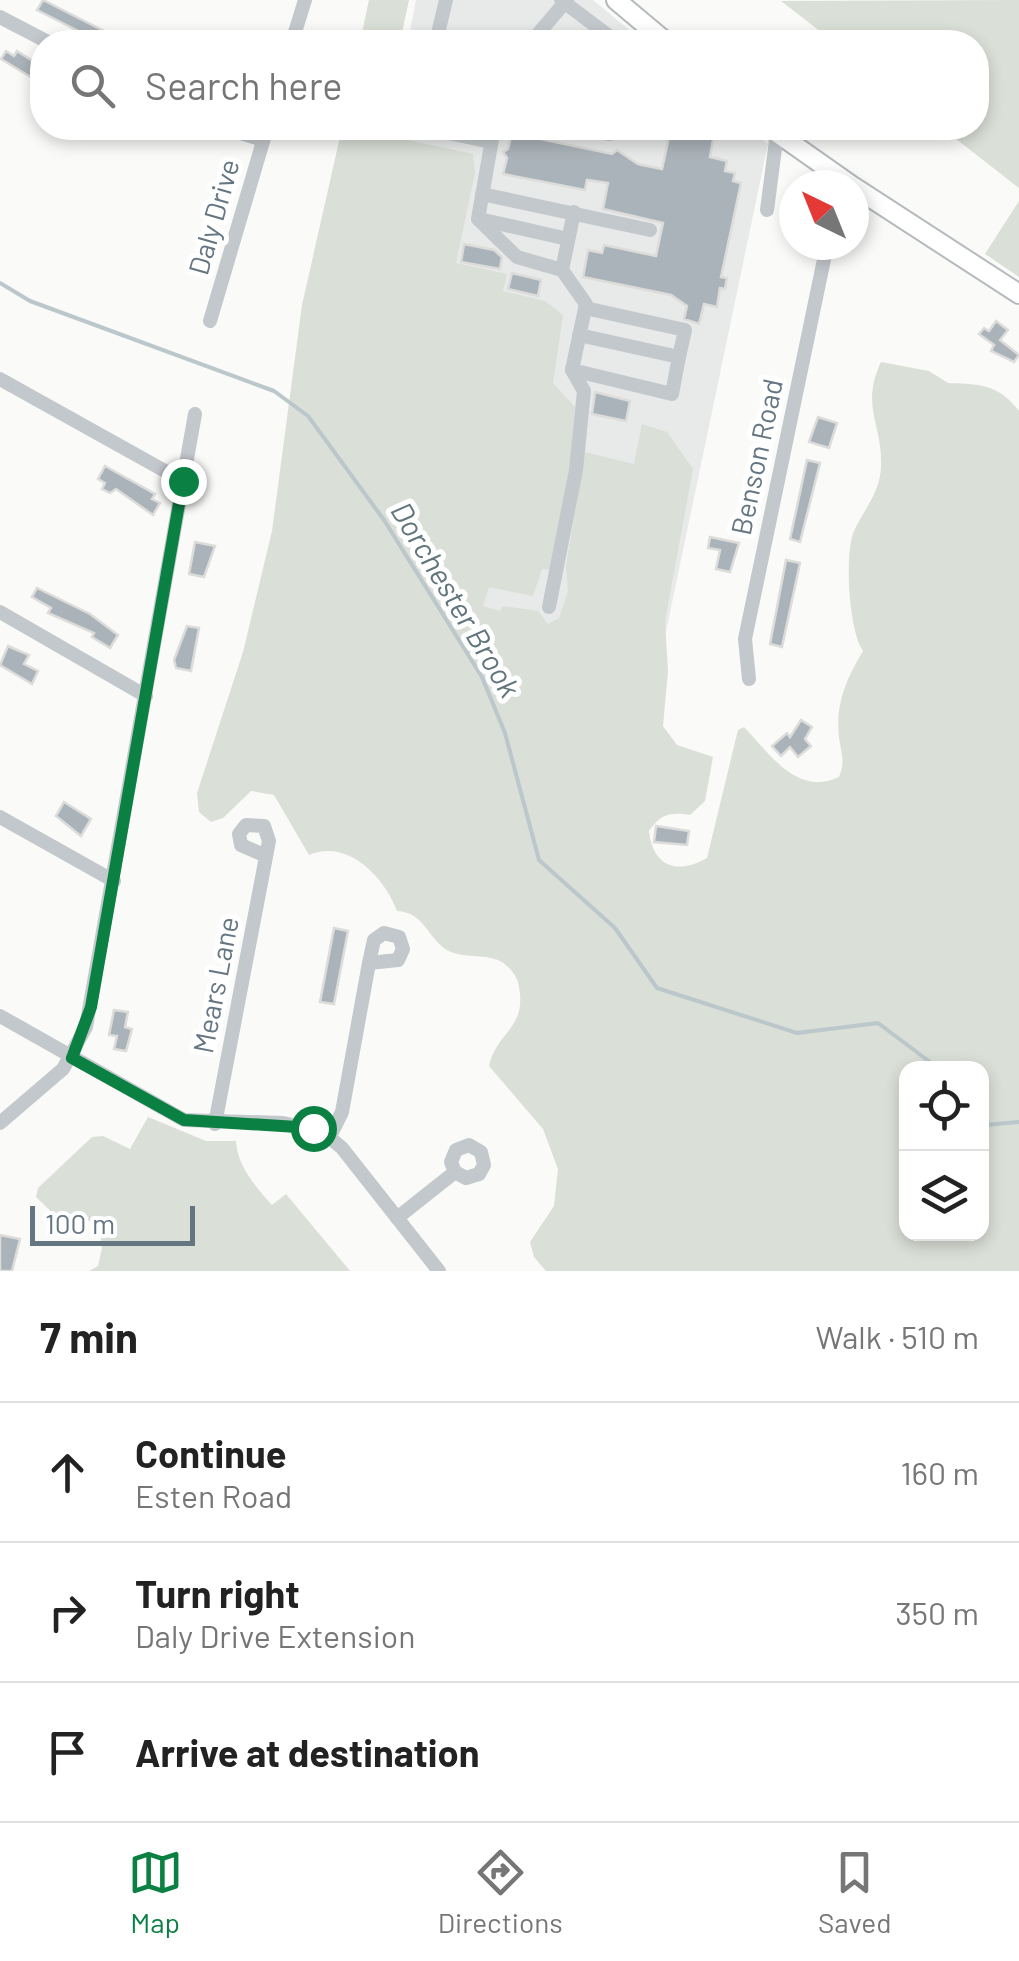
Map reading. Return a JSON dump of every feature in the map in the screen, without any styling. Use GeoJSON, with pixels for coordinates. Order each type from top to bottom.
{"type":"FeatureCollection","features":[{"type":"Feature","properties":{"kind":"main road"},"geometry":{"type":"LineString","coordinates":[[616,0],[652,30]]}},
{"type":"Feature","properties":{"kind":"main road"},"geometry":{"type":"LineString","coordinates":[[787,140],[827,170]]}},
{"type":"Feature","properties":{"kind":"main road"},"geometry":{"type":"LineString","coordinates":[[869,199],[1019,294]]}},
{"type":"Feature","properties":{"kind":"street"},"geometry":{"type":"LineString","coordinates":[[295,30],[304,0]]}},
{"type":"Feature","properties":{"kind":"street"},"geometry":{"type":"LineString","coordinates":[[439,30],[446,0]]}},
{"type":"Feature","properties":{"kind":"street"},"geometry":{"type":"LineString","coordinates":[[541,30],[564,1],[601,30]]}},
{"type":"Feature","properties":{"kind":"street"},"geometry":{"type":"LineString","coordinates":[[0,17],[30,33]]}},
{"type":"Feature","properties":{"kind":"street","name":"Daly Drive"},"geometry":{"type":"LineString","coordinates":[[210,321],[263,140]]}},
{"type":"Feature","properties":{"kind":"street"},"geometry":{"type":"LineString","coordinates":[[478,219],[491,140]]}},
{"type":"Feature","properties":{"kind":"street"},"geometry":{"type":"LineString","coordinates":[[767,210],[773,140]]}},
{"type":"Feature","properties":{"kind":"street"},"geometry":{"type":"LineString","coordinates":[[482,194],[650,230]]}},
{"type":"Feature","properties":{"kind":"street"},"geometry":{"type":"LineString","coordinates":[[548,608],[576,470],[584,391],[572,370],[585,308],[562,270],[574,212]]}},
{"type":"Feature","properties":{"kind":"street"},"geometry":{"type":"LineString","coordinates":[[478,219],[568,239]]}},
{"type":"Feature","properties":{"kind":"street"},"geometry":{"type":"LineString","coordinates":[[478,219],[517,257],[562,270]]}},
{"type":"Feature","properties":{"kind":"street","name":"Benson Road"},"geometry":{"type":"LineString","coordinates":[[749,679],[745,639],[823,260]]}},
{"type":"Feature","properties":{"kind":"street"},"geometry":{"type":"LineString","coordinates":[[572,370],[672,394],[684,330],[585,308]]}},
{"type":"Feature","properties":{"kind":"street"},"geometry":{"type":"LineString","coordinates":[[579,335],[679,357]]}},
{"type":"Feature","properties":{"kind":"street"},"geometry":{"type":"LineString","coordinates":[[0,379],[183,481]]}},
{"type":"Feature","properties":{"kind":"street"},"geometry":{"type":"LineString","coordinates":[[0,1123],[72,1058],[86,1027],[196,414]]}},
{"type":"Feature","properties":{"kind":"street"},"geometry":{"type":"LineString","coordinates":[[0,612],[146,696]]}},
{"type":"Feature","properties":{"kind":"street"},"geometry":{"type":"LineString","coordinates":[[0,817],[114,881]]}},
{"type":"Feature","properties":{"kind":"street","name":"Mears Lane"},"geometry":{"type":"LineString","coordinates":[[214,1124],[266,856]]}},
{"type":"Feature","properties":{"kind":"street"},"geometry":{"type":"LineString","coordinates":[[330,1136],[342,1112],[369,964]]}},
{"type":"Feature","properties":{"kind":"street"},"geometry":{"type":"LineString","coordinates":[[0,1016],[174,1116],[214,1124],[294,1124],[330,1136],[439,1271]]}},
{"type":"Feature","properties":{"kind":"street"},"geometry":{"type":"LineString","coordinates":[[397,1218],[454,1172]]}},
{"type":"Feature","properties":{"kind":"shaded area"},"geometry":{"type":"Polygon","coordinates":[[[369,0],[409,0],[403,30],[363,30],[369,0]]]}},
{"type":"Feature","properties":{"kind":"shaded area"},"geometry":{"type":"Polygon","coordinates":[[[416,0],[593,0],[629,30],[410,30],[416,0]]]}},
{"type":"Feature","properties":{"kind":"shaded area"},"geometry":{"type":"Polygon","coordinates":[[[1019,0],[1019,188],[957,140],[989,140],[989,30],[818,30],[781,1],[1019,0]]]}},
{"type":"Feature","properties":{"kind":"shaded area"},"geometry":{"type":"Polygon","coordinates":[[[339,140],[408,140],[473,154],[475,173],[456,263],[507,274],[503,291],[545,301],[563,315],[553,383],[575,407],[571,458],[552,570],[542,569],[533,596],[489,587],[483,606],[500,611],[503,606],[538,611],[548,624],[559,618],[568,591],[566,566],[585,452],[634,464],[642,424],[667,432],[693,469],[665,621],[668,671],[663,726],[677,745],[713,757],[705,801],[690,815],[671,814],[662,818],[649,831],[656,853],[668,864],[686,866],[707,858],[738,730],[744,727],[774,760],[797,777],[824,782],[839,777],[843,761],[838,725],[841,702],[863,651],[851,610],[849,556],[854,531],[880,476],[881,452],[872,391],[881,362],[929,371],[948,383],[987,387],[1004,395],[1019,411],[1019,1271],[546,1271],[534,1257],[530,1242],[554,1206],[558,1169],[543,1129],[489,1066],[519,1010],[518,982],[513,972],[498,960],[456,954],[443,947],[414,916],[397,911],[374,874],[351,857],[323,851],[309,855],[274,795],[251,791],[223,818],[211,822],[199,812],[197,793],[243,652],[272,531],[302,305],[339,140]]]}},
{"type":"Feature","properties":{"kind":"shaded area"},"geometry":{"type":"Polygon","coordinates":[[[388,140],[763,140],[768,144],[641,751],[319,480],[388,140]]]}},
{"type":"Feature","properties":{"kind":"shaded area"},"geometry":{"type":"Polygon","coordinates":[[[1019,201],[1019,277],[985,254],[1019,201]]]}},
{"type":"Feature","properties":{"kind":"shaded area"},"geometry":{"type":"Polygon","coordinates":[[[148,1117],[206,1141],[236,1141],[244,1167],[272,1205],[286,1194],[350,1271],[89,1271],[98,1266],[102,1248],[99,1226],[75,1214],[59,1219],[36,1197],[38,1188],[92,1137],[103,1136],[130,1149],[148,1117]]]}},
{"type":"Feature","properties":{"kind":"building"},"geometry":{"type":"Polygon","coordinates":[[[43,0],[102,30],[76,30],[37,10],[43,0]]]}},
{"type":"Feature","properties":{"kind":"building"},"geometry":{"type":"Polygon","coordinates":[[[6,51],[14,56],[17,51],[30,59],[30,77],[1,59],[6,51]]]}},
{"type":"Feature","properties":{"kind":"building"},"geometry":{"type":"Polygon","coordinates":[[[510,140],[545,140],[612,154],[617,150],[638,164],[662,169],[668,140],[713,140],[710,157],[727,161],[725,171],[735,173],[733,181],[741,183],[721,277],[727,278],[725,289],[720,288],[717,307],[704,304],[699,324],[684,319],[687,306],[671,295],[583,277],[588,250],[602,253],[604,245],[656,256],[663,223],[603,209],[608,183],[587,180],[585,190],[503,174],[507,158],[503,152],[510,140]]]}},
{"type":"Feature","properties":{"kind":"building"},"geometry":{"type":"Polygon","coordinates":[[[464,244],[494,250],[502,257],[500,269],[461,262],[464,244]]]}},
{"type":"Feature","properties":{"kind":"building"},"geometry":{"type":"Polygon","coordinates":[[[512,273],[541,280],[538,296],[508,289],[512,273]]]}},
{"type":"Feature","properties":{"kind":"building"},"geometry":{"type":"Polygon","coordinates":[[[996,321],[1008,330],[1000,340],[1019,355],[1014,362],[991,351],[994,345],[979,334],[984,328],[989,331],[996,321]]]}},
{"type":"Feature","properties":{"kind":"building"},"geometry":{"type":"Polygon","coordinates":[[[595,392],[630,401],[626,421],[592,414],[595,392]]]}},
{"type":"Feature","properties":{"kind":"building"},"geometry":{"type":"Polygon","coordinates":[[[818,417],[837,423],[829,448],[809,442],[818,417]]]}},
{"type":"Feature","properties":{"kind":"building"},"geometry":{"type":"Polygon","coordinates":[[[807,460],[820,463],[800,542],[790,539],[807,460]]]}},
{"type":"Feature","properties":{"kind":"building"},"geometry":{"type":"Polygon","coordinates":[[[105,466],[155,494],[152,499],[160,503],[153,515],[116,489],[110,493],[102,489],[105,483],[98,479],[105,466]]]}},
{"type":"Feature","properties":{"kind":"building"},"geometry":{"type":"Polygon","coordinates":[[[710,537],[739,543],[730,572],[716,569],[720,550],[708,548],[710,537]]]}},
{"type":"Feature","properties":{"kind":"building"},"geometry":{"type":"Polygon","coordinates":[[[195,542],[215,546],[204,577],[189,574],[195,542]]]}},
{"type":"Feature","properties":{"kind":"building"},"geometry":{"type":"Polygon","coordinates":[[[786,560],[800,563],[782,647],[770,644],[786,560]]]}},
{"type":"Feature","properties":{"kind":"building"},"geometry":{"type":"Polygon","coordinates":[[[37,588],[90,614],[118,635],[110,648],[92,637],[94,633],[48,613],[51,608],[32,597],[37,588]]]}},
{"type":"Feature","properties":{"kind":"building"},"geometry":{"type":"Polygon","coordinates":[[[187,626],[199,628],[191,671],[176,668],[174,660],[187,626]]]}},
{"type":"Feature","properties":{"kind":"building"},"geometry":{"type":"Polygon","coordinates":[[[8,646],[29,655],[24,664],[38,671],[32,684],[0,665],[8,646]]]}},
{"type":"Feature","properties":{"kind":"building"},"geometry":{"type":"Polygon","coordinates":[[[801,720],[812,727],[805,739],[811,746],[798,757],[790,747],[781,756],[772,746],[787,733],[790,737],[801,720]]]}},
{"type":"Feature","properties":{"kind":"building"},"geometry":{"type":"Polygon","coordinates":[[[64,802],[91,819],[81,836],[56,816],[64,802]]]}},
{"type":"Feature","properties":{"kind":"building"},"geometry":{"type":"Polygon","coordinates":[[[656,826],[689,831],[687,845],[654,842],[656,826]]]}},
{"type":"Feature","properties":{"kind":"building"},"geometry":{"type":"Polygon","coordinates":[[[334,928],[348,931],[334,1004],[320,1002],[334,928]]]}},
{"type":"Feature","properties":{"kind":"building"},"geometry":{"type":"Polygon","coordinates":[[[114,1010],[128,1012],[125,1027],[132,1029],[126,1051],[114,1049],[117,1036],[109,1035],[114,1010]]]}},
{"type":"Feature","properties":{"kind":"building"},"geometry":{"type":"Polygon","coordinates":[[[0,1235],[20,1239],[12,1271],[0,1271],[0,1235]]]}},
{"type":"Feature","properties":{"kind":"waterway","name":"Dorchester Brook"},"geometry":{"type":"LineString","coordinates":[[0,283],[30,301],[274,391],[308,416],[384,520],[482,677],[505,733],[539,860],[615,928],[657,988],[797,1033],[878,1023],[929,1061]]}},
{"type":"Feature","properties":{"kind":"waterway","name":"Dorchester Brook"},"geometry":{"type":"LineString","coordinates":[[989,1125],[1019,1122]]}},
{"type":"Feature","properties":{"kind":"route"},"geometry":{"type":"LineString","coordinates":[[183,481],[91,1007],[72,1058],[165,1112],[194,1123],[282,1122],[313,1128]]}}]}
